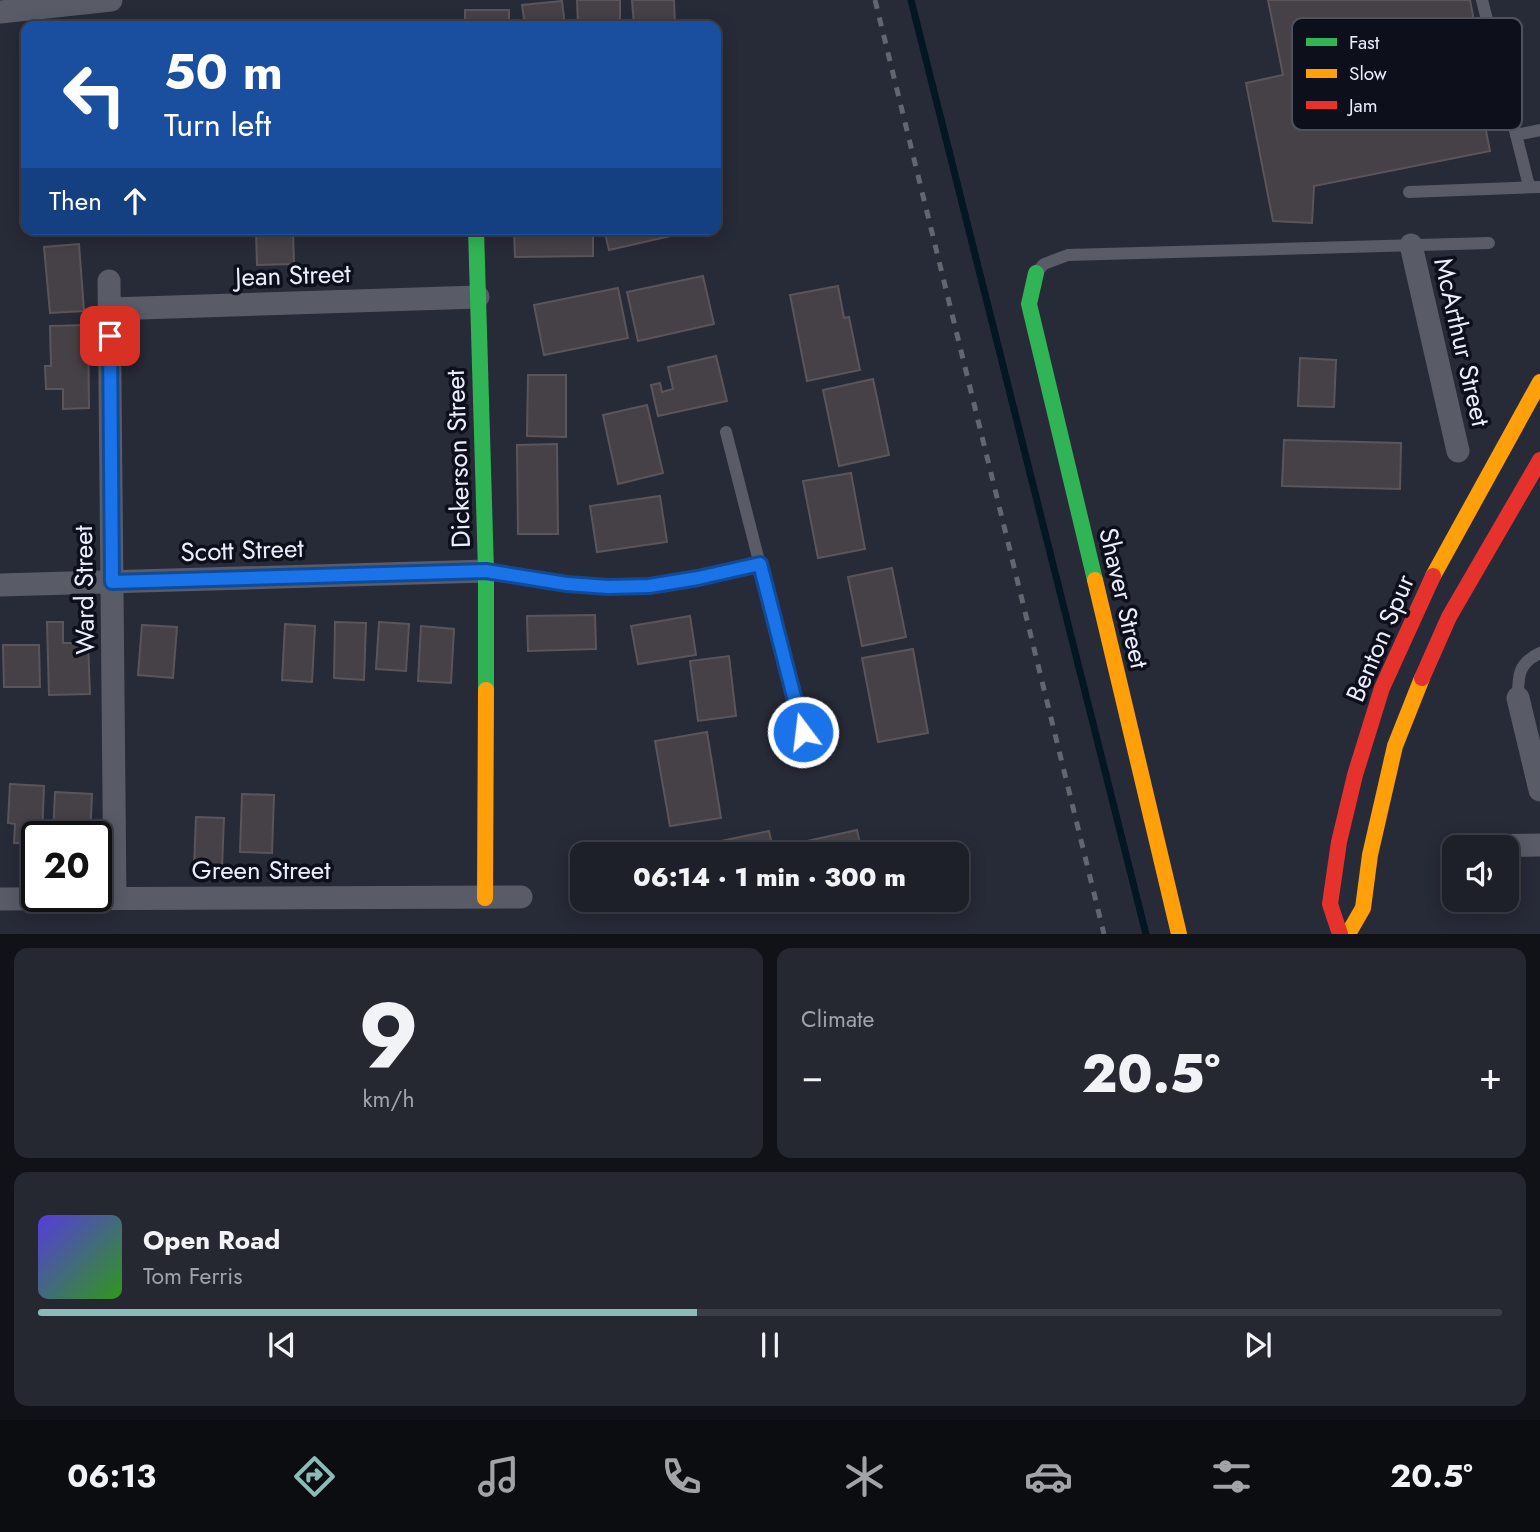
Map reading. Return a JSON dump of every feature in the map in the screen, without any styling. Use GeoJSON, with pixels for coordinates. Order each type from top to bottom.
{"type":"FeatureCollection","features":[{"type":"Feature","properties":{"kind":"street"},"geometry":{"type":"LineString","coordinates":[[0,12],[111,0]]}},
{"type":"Feature","properties":{"kind":"street","name":"Dickerson Street"},"geometry":{"type":"LineString","coordinates":[[476,235],[486,571],[485,898]]}},
{"type":"Feature","properties":{"kind":"street","name":"McArthur Street"},"geometry":{"type":"LineString","coordinates":[[1410,245],[1458,451]]}},
{"type":"Feature","properties":{"kind":"street","name":"Shaver Street"},"geometry":{"type":"LineString","coordinates":[[1035,273],[1029,304],[1179,933]]}},
{"type":"Feature","properties":{"kind":"street","name":"Ward Street"},"geometry":{"type":"LineString","coordinates":[[109,281],[115,898]]}},
{"type":"Feature","properties":{"kind":"street","name":"Jean Street"},"geometry":{"type":"LineString","coordinates":[[110,309],[478,297]]}},
{"type":"Feature","properties":{"kind":"street","name":"Benton Spur"},"geometry":{"type":"LineString","coordinates":[[1340,933],[1330,904],[1339,842],[1355,775],[1382,688],[1418,605],[1540,382]]}},
{"type":"Feature","properties":{"kind":"street","name":"Benton Spur"},"geometry":{"type":"LineString","coordinates":[[1348,933],[1363,908],[1370,855],[1395,746],[1409,706],[1449,617],[1540,460]]}},
{"type":"Feature","properties":{"kind":"street","name":"Scott Street"},"geometry":{"type":"LineString","coordinates":[[0,585],[486,571]]}},
{"type":"Feature","properties":{"kind":"street"},"geometry":{"type":"LineString","coordinates":[[1518,698],[1540,790]]}},
{"type":"Feature","properties":{"kind":"street"},"geometry":{"type":"LineString","coordinates":[[1519,845],[1540,845]]}},
{"type":"Feature","properties":{"kind":"street","name":"Green Street"},"geometry":{"type":"LineString","coordinates":[[0,899],[521,897]]}},
{"type":"Feature","properties":{"kind":"lane"},"geometry":{"type":"LineString","coordinates":[[1482,0],[1487,18]]}},
{"type":"Feature","properties":{"kind":"lane"},"geometry":{"type":"LineString","coordinates":[[1409,192],[1534,186],[1515,130]]}},
{"type":"Feature","properties":{"kind":"lane"},"geometry":{"type":"LineString","coordinates":[[1516,135],[1540,130]]}},
{"type":"Feature","properties":{"kind":"lane"},"geometry":{"type":"LineString","coordinates":[[1035,273],[1044,264],[1068,256],[1489,243]]}},
{"type":"Feature","properties":{"kind":"lane"},"geometry":{"type":"LineString","coordinates":[[726,432],[809,757]]}},
{"type":"Feature","properties":{"kind":"lane"},"geometry":{"type":"LineString","coordinates":[[486,571],[567,584],[622,587],[649,586],[698,578],[760,564]]}},
{"type":"Feature","properties":{"kind":"lane"},"geometry":{"type":"LineString","coordinates":[[1518,698],[1518,675],[1529,658],[1540,653]]}},
{"type":"Feature","properties":{"kind":"building"},"geometry":{"type":"Polygon","coordinates":[[[577,0],[620,0],[620,21],[578,21],[577,0]]]}},
{"type":"Feature","properties":{"kind":"building"},"geometry":{"type":"Polygon","coordinates":[[[632,0],[674,0],[675,21],[634,21],[632,0]]]}},
{"type":"Feature","properties":{"kind":"building"},"geometry":{"type":"Polygon","coordinates":[[[1268,0],[1470,0],[1473,18],[1292,18],[1292,130],[1486,130],[1490,151],[1314,186],[1312,223],[1273,221],[1246,83],[1283,75],[1268,0]]]}},
{"type":"Feature","properties":{"kind":"building"},"geometry":{"type":"Polygon","coordinates":[[[562,1],[564,21],[524,21],[522,5],[562,1]]]}},
{"type":"Feature","properties":{"kind":"building"},"geometry":{"type":"Polygon","coordinates":[[[465,10],[509,10],[509,21],[465,21],[465,10]]]}},
{"type":"Feature","properties":{"kind":"building"},"geometry":{"type":"Polygon","coordinates":[[[256,235],[293,235],[294,264],[257,265],[256,235]]]}},
{"type":"Feature","properties":{"kind":"building"},"geometry":{"type":"Polygon","coordinates":[[[514,235],[593,235],[593,256],[515,257],[514,235]]]}},
{"type":"Feature","properties":{"kind":"building"},"geometry":{"type":"Polygon","coordinates":[[[605,235],[675,235],[609,250],[605,235]]]}},
{"type":"Feature","properties":{"kind":"building"},"geometry":{"type":"Polygon","coordinates":[[[79,244],[84,311],[50,313],[44,247],[79,244]]]}},
{"type":"Feature","properties":{"kind":"building"},"geometry":{"type":"Polygon","coordinates":[[[703,276],[714,324],[638,341],[627,292],[703,276]]]}},
{"type":"Feature","properties":{"kind":"building"},"geometry":{"type":"Polygon","coordinates":[[[838,286],[844,318],[849,317],[860,370],[807,381],[790,295],[838,286]]]}},
{"type":"Feature","properties":{"kind":"building"},"geometry":{"type":"Polygon","coordinates":[[[618,288],[628,338],[544,355],[534,305],[618,288]]]}},
{"type":"Feature","properties":{"kind":"building"},"geometry":{"type":"Polygon","coordinates":[[[88,325],[89,408],[63,409],[63,389],[46,389],[45,366],[51,366],[50,326],[88,325]]]}},
{"type":"Feature","properties":{"kind":"building"},"geometry":{"type":"Polygon","coordinates":[[[716,356],[727,401],[658,416],[651,385],[660,383],[662,392],[673,389],[668,367],[716,356]]]}},
{"type":"Feature","properties":{"kind":"building"},"geometry":{"type":"Polygon","coordinates":[[[1300,358],[1336,360],[1334,407],[1298,406],[1300,358]]]}},
{"type":"Feature","properties":{"kind":"building"},"geometry":{"type":"Polygon","coordinates":[[[528,375],[566,375],[566,437],[527,436],[528,375]]]}},
{"type":"Feature","properties":{"kind":"building"},"geometry":{"type":"Polygon","coordinates":[[[873,379],[889,455],[839,466],[823,390],[873,379]]]}},
{"type":"Feature","properties":{"kind":"building"},"geometry":{"type":"Polygon","coordinates":[[[647,405],[663,473],[618,484],[603,415],[647,405]]]}},
{"type":"Feature","properties":{"kind":"building"},"geometry":{"type":"Polygon","coordinates":[[[1284,440],[1401,443],[1400,489],[1282,486],[1284,440]]]}},
{"type":"Feature","properties":{"kind":"building"},"geometry":{"type":"Polygon","coordinates":[[[557,444],[558,534],[518,534],[517,445],[557,444]]]}},
{"type":"Feature","properties":{"kind":"building"},"geometry":{"type":"Polygon","coordinates":[[[851,473],[865,549],[818,558],[803,481],[851,473]]]}},
{"type":"Feature","properties":{"kind":"building"},"geometry":{"type":"Polygon","coordinates":[[[660,496],[667,542],[597,552],[590,506],[660,496]]]}},
{"type":"Feature","properties":{"kind":"building"},"geometry":{"type":"Polygon","coordinates":[[[892,568],[906,637],[862,646],[848,577],[892,568]]]}},
{"type":"Feature","properties":{"kind":"building"},"geometry":{"type":"Polygon","coordinates":[[[595,615],[596,649],[528,651],[527,616],[595,615]]]}},
{"type":"Feature","properties":{"kind":"building"},"geometry":{"type":"Polygon","coordinates":[[[690,616],[696,655],[638,664],[631,626],[690,616]]]}},
{"type":"Feature","properties":{"kind":"building"},"geometry":{"type":"Polygon","coordinates":[[[47,622],[63,622],[63,643],[88,643],[90,694],[49,695],[47,622]]]}},
{"type":"Feature","properties":{"kind":"building"},"geometry":{"type":"Polygon","coordinates":[[[335,622],[366,623],[364,680],[334,678],[335,622]]]}},
{"type":"Feature","properties":{"kind":"building"},"geometry":{"type":"Polygon","coordinates":[[[379,622],[409,624],[406,671],[376,669],[379,622]]]}},
{"type":"Feature","properties":{"kind":"building"},"geometry":{"type":"Polygon","coordinates":[[[285,624],[315,626],[312,682],[282,680],[285,624]]]}},
{"type":"Feature","properties":{"kind":"building"},"geometry":{"type":"Polygon","coordinates":[[[142,625],[177,627],[173,678],[138,675],[142,625]]]}},
{"type":"Feature","properties":{"kind":"building"},"geometry":{"type":"Polygon","coordinates":[[[421,626],[454,629],[451,683],[418,681],[421,626]]]}},
{"type":"Feature","properties":{"kind":"building"},"geometry":{"type":"Polygon","coordinates":[[[3,645],[39,645],[40,687],[4,687],[3,645]]]}},
{"type":"Feature","properties":{"kind":"building"},"geometry":{"type":"Polygon","coordinates":[[[913,649],[928,733],[878,742],[862,658],[913,649]]]}},
{"type":"Feature","properties":{"kind":"building"},"geometry":{"type":"Polygon","coordinates":[[[729,656],[736,716],[698,721],[690,661],[729,656]]]}},
{"type":"Feature","properties":{"kind":"building"},"geometry":{"type":"Polygon","coordinates":[[[707,732],[721,818],[670,826],[655,741],[707,732]]]}},
{"type":"Feature","properties":{"kind":"building"},"geometry":{"type":"Polygon","coordinates":[[[10,784],[44,786],[43,821],[21,821],[21,843],[14,843],[15,824],[8,823],[10,784]]]}},
{"type":"Feature","properties":{"kind":"building"},"geometry":{"type":"Polygon","coordinates":[[[55,792],[92,794],[91,821],[54,821],[55,792]]]}},
{"type":"Feature","properties":{"kind":"building"},"geometry":{"type":"Polygon","coordinates":[[[242,794],[274,795],[272,853],[240,852],[242,794]]]}},
{"type":"Feature","properties":{"kind":"building"},"geometry":{"type":"Polygon","coordinates":[[[196,817],[224,818],[222,868],[194,867],[196,817]]]}},
{"type":"Feature","properties":{"kind":"building"},"geometry":{"type":"Polygon","coordinates":[[[857,830],[860,842],[803,842],[857,830]]]}},
{"type":"Feature","properties":{"kind":"building"},"geometry":{"type":"Polygon","coordinates":[[[769,831],[771,842],[716,842],[769,831]]]}},
{"type":"Feature","properties":{"kind":"waterway"},"geometry":{"type":"LineString","coordinates":[[911,0],[1146,934]]}},
{"type":"Feature","properties":{"kind":"railway"},"geometry":{"type":"LineString","coordinates":[[875,0],[1104,934]]}},
{"type":"Feature","properties":{"kind":"traffic: fast"},"geometry":{"type":"LineString","coordinates":[[476,235],[486,571],[486,690]]}},
{"type":"Feature","properties":{"kind":"traffic: fast"},"geometry":{"type":"LineString","coordinates":[[1036,273],[1029,304],[1095,580]]}},
{"type":"Feature","properties":{"kind":"traffic: slow"},"geometry":{"type":"LineString","coordinates":[[1433,576],[1540,382]]}},
{"type":"Feature","properties":{"kind":"traffic: slow"},"geometry":{"type":"LineString","coordinates":[[1095,580],[1179,934]]}},
{"type":"Feature","properties":{"kind":"traffic: slow"},"geometry":{"type":"LineString","coordinates":[[1348,934],[1363,908],[1370,855],[1395,746],[1422,678]]}},
{"type":"Feature","properties":{"kind":"traffic: slow"},"geometry":{"type":"LineString","coordinates":[[485,898],[486,690]]}},
{"type":"Feature","properties":{"kind":"traffic: jam"},"geometry":{"type":"LineString","coordinates":[[1422,678],[1449,617],[1540,460]]}},
{"type":"Feature","properties":{"kind":"traffic: jam"},"geometry":{"type":"LineString","coordinates":[[1340,934],[1330,904],[1339,842],[1355,775],[1382,688],[1433,576]]}},
{"type":"Feature","properties":{"kind":"route"},"geometry":{"type":"LineString","coordinates":[[110,336],[112,582],[486,571],[567,584],[649,586],[760,564],[803,732]]}}]}
